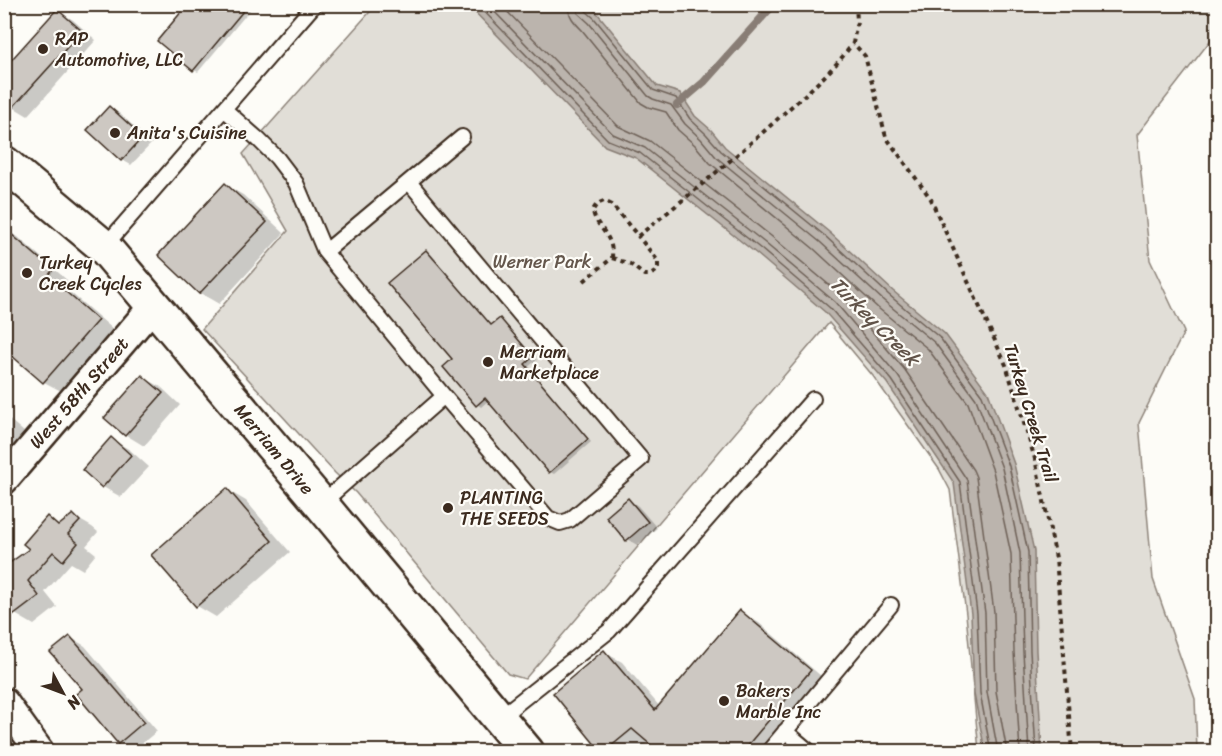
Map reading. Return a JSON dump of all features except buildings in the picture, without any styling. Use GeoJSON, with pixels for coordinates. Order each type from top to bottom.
{"type":"FeatureCollection","features":[{"type":"Feature","properties":{"kind":"main road","name":"Merriam Drive"},"geometry":{"type":"LineString","coordinates":[[4,163],[104,247],[527,752]]}},
{"type":"Feature","properties":{"kind":"street","name":"West 58th Street"},"geometry":{"type":"LineString","coordinates":[[4,480],[154,305]]}},
{"type":"Feature","properties":{"kind":"street"},"geometry":{"type":"LineString","coordinates":[[4,702],[40,752]]}},
{"type":"Feature","properties":{"kind":"lane"},"geometry":{"type":"LineString","coordinates":[[104,247],[315,4]]}},
{"type":"Feature","properties":{"kind":"lane"},"geometry":{"type":"LineString","coordinates":[[224,109],[277,158],[296,183],[325,252],[444,396],[549,518],[560,523],[570,520],[641,459],[408,182]]}},
{"type":"Feature","properties":{"kind":"lane"},"geometry":{"type":"LineString","coordinates":[[325,252],[462,137]]}},
{"type":"Feature","properties":{"kind":"lane"},"geometry":{"type":"LineString","coordinates":[[321,504],[444,396]]}},
{"type":"Feature","properties":{"kind":"lane"},"geometry":{"type":"LineString","coordinates":[[499,718],[609,631],[813,399]]}},
{"type":"Feature","properties":{"kind":"lane"},"geometry":{"type":"LineString","coordinates":[[768,752],[891,605]]}},
{"type":"Feature","properties":{"kind":"lane"},"geometry":{"type":"LineString","coordinates":[[785,731],[810,752]]}},
{"type":"Feature","properties":{"kind":"path"},"geometry":{"type":"LineString","coordinates":[[638,236],[764,131],[841,61],[853,43],[857,22],[856,4]]}},
{"type":"Feature","properties":{"kind":"path","name":"Turkey Creek Trail"},"geometry":{"type":"LineString","coordinates":[[853,43],[865,56],[886,137],[931,199],[1006,365],[1035,459],[1056,558],[1072,752]]}},
{"type":"Feature","properties":{"kind":"path"},"geometry":{"type":"LineString","coordinates":[[604,201],[612,205],[638,236],[658,261],[658,267],[650,275],[644,275],[630,264],[612,258],[611,243],[593,216],[593,210],[597,204],[604,201]]}},
{"type":"Feature","properties":{"kind":"path"},"geometry":{"type":"LineString","coordinates":[[584,281],[612,258]]}},
{"type":"Feature","properties":{"kind":"green space","name":"Werner Park"},"geometry":{"type":"Polygon","coordinates":[[[376,5],[1217,5],[1217,32],[1137,135],[1150,260],[1184,332],[1139,423],[1153,579],[1195,699],[1197,751],[979,751],[966,614],[950,490],[939,469],[873,376],[829,323],[525,679],[508,674],[356,493],[202,329],[288,231],[243,154],[376,5]]]}},
{"type":"Feature","properties":{"kind":"water","name":"Turkey Creek"},"geometry":{"type":"Polygon","coordinates":[[[468,5],[587,5],[598,14],[657,86],[680,93],[695,116],[725,147],[829,232],[893,291],[945,334],[988,392],[1014,464],[1034,551],[1036,651],[1042,751],[985,751],[974,694],[971,614],[954,483],[887,383],[825,312],[757,254],[636,158],[605,146],[468,5]]]}},
{"type":"Feature","properties":{"kind":"waterway"},"geometry":{"type":"LineString","coordinates":[[677,105],[704,82],[774,4]]}},
{"type":"Feature","properties":{"kind":"place","name":"RAP Automotive, LLC"},"geometry":{"type":"Point","coordinates":[43,49]}},
{"type":"Feature","properties":{"kind":"place","name":"Anita's Cuisine"},"geometry":{"type":"Point","coordinates":[115,133]}},
{"type":"Feature","properties":{"kind":"place","name":"Turkey Creek Cycles"},"geometry":{"type":"Point","coordinates":[27,273]}},
{"type":"Feature","properties":{"kind":"place","name":"Merriam Marketplace"},"geometry":{"type":"Point","coordinates":[488,362]}},
{"type":"Feature","properties":{"kind":"place","name":"PLANTING THE SEEDS"},"geometry":{"type":"Point","coordinates":[448,508]}},
{"type":"Feature","properties":{"kind":"place","name":"Bakers Marble Inc"},"geometry":{"type":"Point","coordinates":[724,701]}}]}
